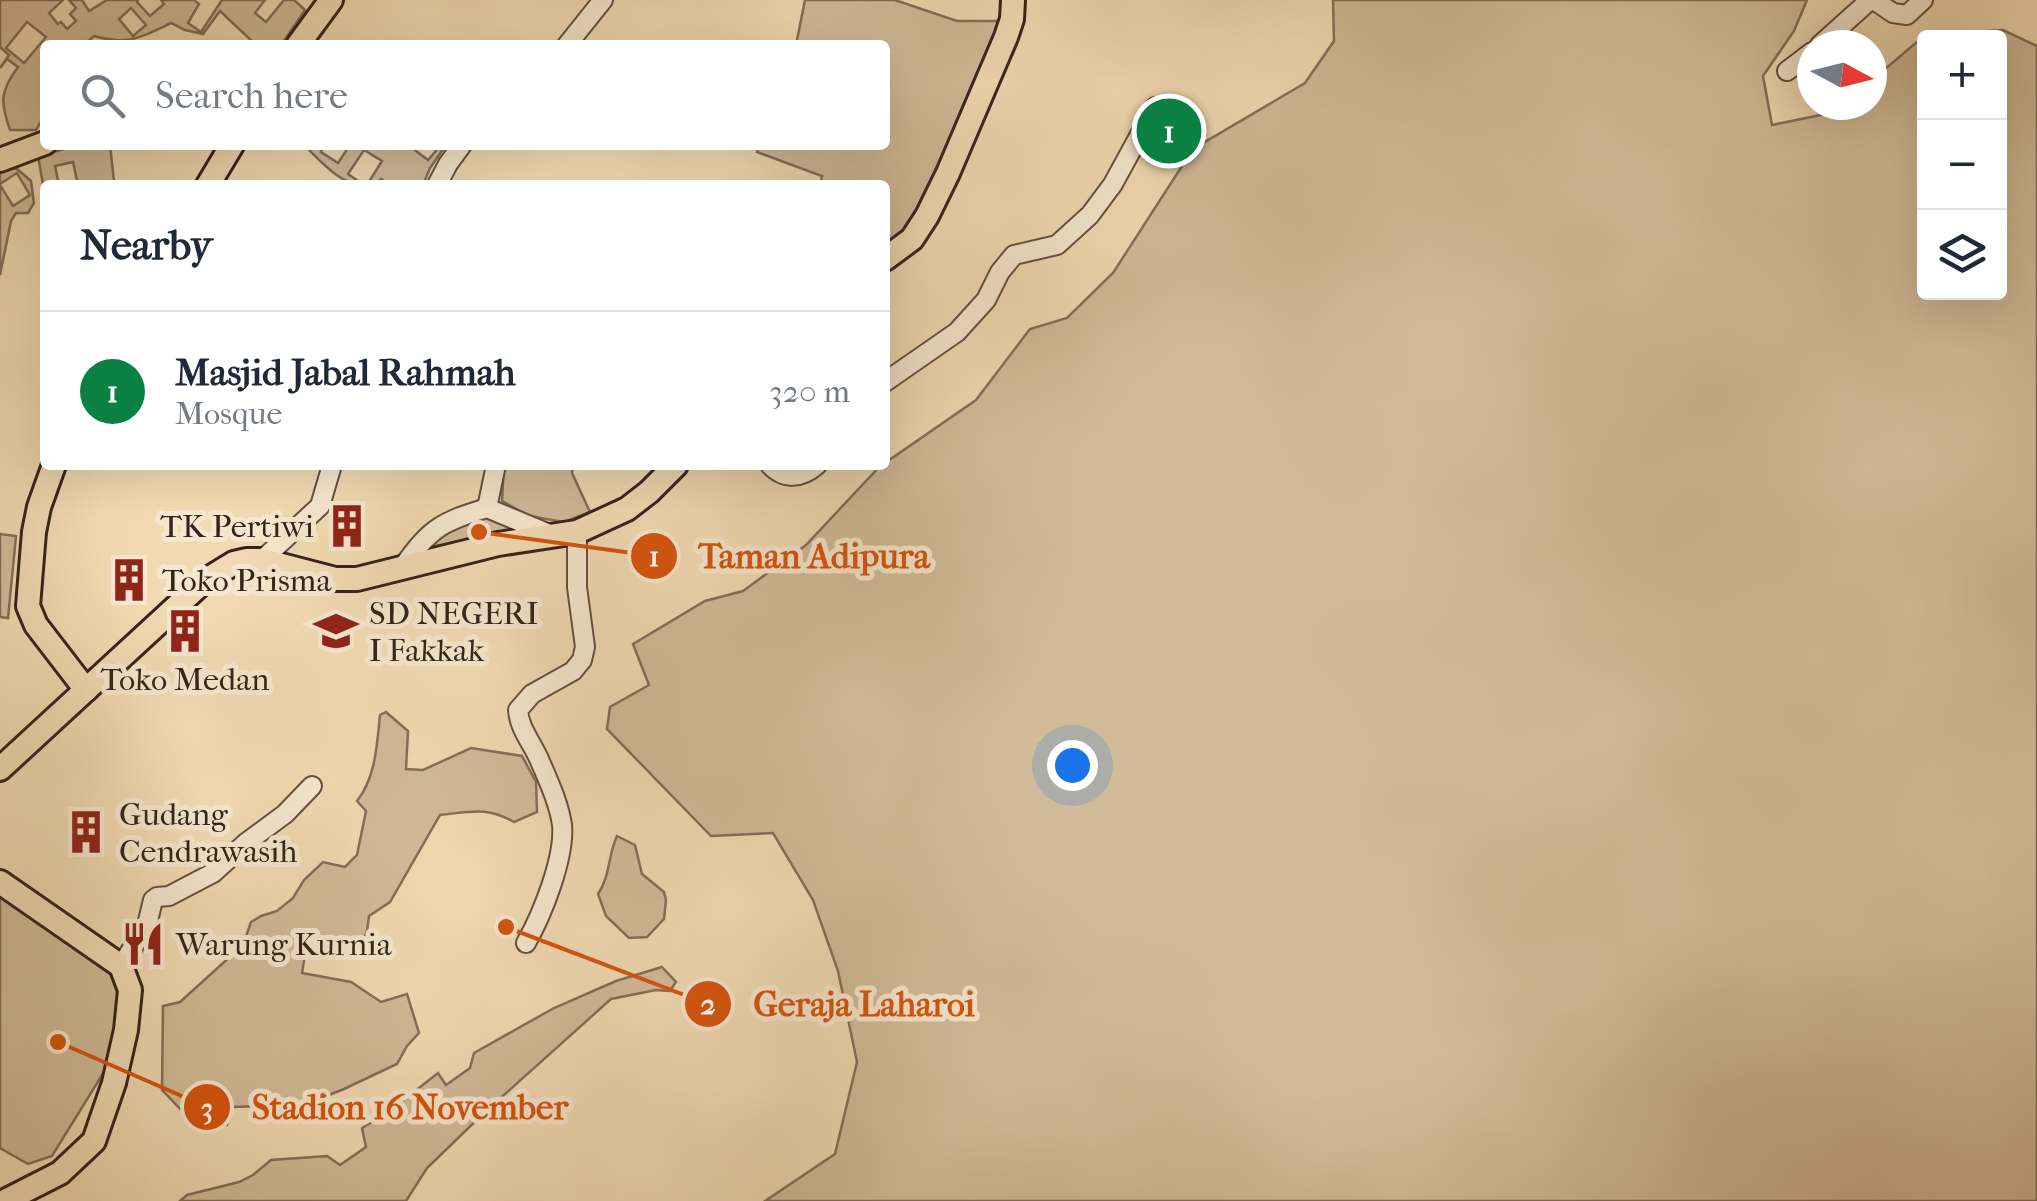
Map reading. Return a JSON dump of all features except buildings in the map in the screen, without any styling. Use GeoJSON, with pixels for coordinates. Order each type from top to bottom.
{"type":"FeatureCollection","features":[{"type":"Feature","properties":{"kind":"main road"},"geometry":{"type":"LineString","coordinates":[[302,40],[332,0]]}},
{"type":"Feature","properties":{"kind":"main road"},"geometry":{"type":"LineString","coordinates":[[890,255],[912,239],[927,216],[1006,37],[1014,0]]}},
{"type":"Feature","properties":{"kind":"main road"},"geometry":{"type":"LineString","coordinates":[[0,160],[40,145]]}},
{"type":"Feature","properties":{"kind":"main road"},"geometry":{"type":"LineString","coordinates":[[211,180],[229,150]]}},
{"type":"Feature","properties":{"kind":"main road"},"geometry":{"type":"LineString","coordinates":[[52,470],[34,532],[28,606],[36,625],[86,690]]}},
{"type":"Feature","properties":{"kind":"main road"},"geometry":{"type":"LineString","coordinates":[[0,769],[204,582],[234,563],[262,560],[335,580],[357,579],[498,544],[576,532],[627,509],[671,470]]}},
{"type":"Feature","properties":{"kind":"main road"},"geometry":{"type":"LineString","coordinates":[[0,882],[122,966],[130,990],[114,1084],[94,1141],[60,1173],[4,1201]]}},
{"type":"Feature","properties":{"kind":"street"},"geometry":{"type":"LineString","coordinates":[[570,40],[603,0]]}},
{"type":"Feature","properties":{"kind":"street"},"geometry":{"type":"LineString","coordinates":[[1837,30],[1872,0],[1892,13],[1908,16],[1924,0]]}},
{"type":"Feature","properties":{"kind":"street"},"geometry":{"type":"LineString","coordinates":[[1786,70],[1797,62]]}},
{"type":"Feature","properties":{"kind":"street"},"geometry":{"type":"LineString","coordinates":[[890,379],[957,332],[986,300],[997,275],[1014,256],[1057,245],[1090,215],[1113,184],[1156,106]]}},
{"type":"Feature","properties":{"kind":"street"},"geometry":{"type":"LineString","coordinates":[[440,180],[458,150]]}},
{"type":"Feature","properties":{"kind":"street"},"geometry":{"type":"LineString","coordinates":[[262,560],[320,506],[331,470]]}},
{"type":"Feature","properties":{"kind":"street"},"geometry":{"type":"LineString","coordinates":[[488,508],[495,470]]}},
{"type":"Feature","properties":{"kind":"street"},"geometry":{"type":"LineString","coordinates":[[775,470],[791,477],[810,470]]}},
{"type":"Feature","properties":{"kind":"street"},"geometry":{"type":"LineString","coordinates":[[403,567],[423,539],[439,526],[488,508],[552,536]]}},
{"type":"Feature","properties":{"kind":"street"},"geometry":{"type":"LineString","coordinates":[[526,943],[544,904],[562,825],[518,710],[532,694],[573,671],[584,654],[576,532]]}},
{"type":"Feature","properties":{"kind":"street"},"geometry":{"type":"LineString","coordinates":[[122,966],[147,925],[153,900],[213,873],[285,814],[312,786]]}},
{"type":"Feature","properties":{"kind":"shaded area"},"geometry":{"type":"Polygon","coordinates":[[[0,0],[63,0],[49,13],[67,29],[76,21],[70,14],[76,8],[69,0],[82,0],[89,11],[107,0],[138,0],[150,16],[164,4],[161,0],[194,0],[199,4],[188,23],[201,32],[222,0],[265,0],[255,13],[266,22],[284,0],[294,0],[305,10],[284,40],[251,40],[220,11],[203,34],[171,23],[134,39],[94,36],[90,40],[43,40],[46,37],[27,22],[6,48],[24,63],[40,44],[40,123],[36,130],[10,130],[4,97],[18,67],[7,59],[0,68],[9,55],[0,47],[0,0]],[[131,8],[119,19],[133,36],[146,25],[131,8]]]}},
{"type":"Feature","properties":{"kind":"shaded area"},"geometry":{"type":"Polygon","coordinates":[[[805,0],[895,0],[957,21],[1005,21],[906,236],[890,244],[890,180],[821,180],[822,176],[757,152],[890,150],[890,40],[797,40],[805,0]]]}},
{"type":"Feature","properties":{"kind":"shaded area"},"geometry":{"type":"Polygon","coordinates":[[[1333,0],[1807,0],[1794,31],[1763,76],[1772,125],[1797,120],[1887,120],[1887,67],[1917,42],[1917,300],[2007,300],[2007,32],[2037,46],[2037,1201],[765,1201],[835,1154],[857,1062],[838,971],[813,900],[773,833],[711,836],[607,729],[610,707],[649,685],[633,644],[705,601],[743,591],[806,545],[876,470],[890,470],[890,460],[976,400],[1030,329],[1067,318],[1113,273],[1193,149],[1305,83],[1334,41],[1333,0]]]}},
{"type":"Feature","properties":{"kind":"shaded area"},"geometry":{"type":"Polygon","coordinates":[[[60,150],[111,150],[114,180],[77,180],[73,162],[55,166],[58,180],[42,180],[38,156],[60,150]]]}},
{"type":"Feature","properties":{"kind":"shaded area"},"geometry":{"type":"Polygon","coordinates":[[[309,150],[322,150],[338,163],[347,150],[364,150],[348,174],[357,180],[345,180],[309,150]]]}},
{"type":"Feature","properties":{"kind":"shaded area"},"geometry":{"type":"Polygon","coordinates":[[[364,150],[415,150],[428,160],[437,150],[443,150],[425,180],[370,180],[382,161],[364,150]]]}},
{"type":"Feature","properties":{"kind":"shaded area"},"geometry":{"type":"Polygon","coordinates":[[[0,169],[17,169],[31,181],[34,203],[28,213],[16,213],[11,221],[0,275],[0,185],[13,206],[30,195],[17,173],[0,184],[0,169]]]}},
{"type":"Feature","properties":{"kind":"shaded area"},"geometry":{"type":"Polygon","coordinates":[[[504,470],[572,470],[590,512],[564,522],[529,516],[502,501],[504,470]]]}},
{"type":"Feature","properties":{"kind":"shaded area"},"geometry":{"type":"Polygon","coordinates":[[[478,515],[496,518],[521,531],[423,548],[440,533],[478,515]]]}},
{"type":"Feature","properties":{"kind":"shaded area"},"geometry":{"type":"Polygon","coordinates":[[[0,534],[16,536],[8,618],[0,617],[0,534]]]}},
{"type":"Feature","properties":{"kind":"shaded area"},"geometry":{"type":"Polygon","coordinates":[[[386,712],[408,731],[406,769],[423,770],[471,748],[522,756],[536,782],[537,812],[514,822],[487,812],[440,815],[390,902],[369,916],[360,946],[307,943],[302,973],[351,982],[381,1002],[407,994],[419,1033],[397,1064],[304,1105],[232,1107],[227,1125],[184,1113],[162,1090],[163,1006],[180,1002],[243,945],[251,922],[277,911],[293,898],[304,880],[323,862],[345,867],[357,855],[366,811],[357,801],[372,771],[380,715],[386,712]]]}},
{"type":"Feature","properties":{"kind":"shaded area"},"geometry":{"type":"Polygon","coordinates":[[[617,836],[635,845],[642,874],[664,892],[664,919],[647,937],[629,938],[606,916],[598,894],[617,836]]]}},
{"type":"Feature","properties":{"kind":"shaded area"},"geometry":{"type":"Polygon","coordinates":[[[0,892],[103,961],[123,985],[112,1059],[52,1156],[28,1164],[0,1148],[0,892]]]}},
{"type":"Feature","properties":{"kind":"shaded area"},"geometry":{"type":"Polygon","coordinates":[[[662,967],[676,982],[670,991],[611,999],[427,1168],[406,1201],[180,1201],[187,1195],[239,1182],[271,1160],[327,1156],[340,1165],[366,1147],[362,1128],[438,1073],[446,1085],[470,1068],[474,1053],[554,1008],[616,981],[662,967]]]}},
{"type":"Feature","properties":{"kind":"place","name":"Masjid Jabal Rahmah"},"geometry":{"type":"Point","coordinates":[1169,131]}},
{"type":"Feature","properties":{"kind":"place","name":"TK Pertiwi"},"geometry":{"type":"Point","coordinates":[347,526]}},
{"type":"Feature","properties":{"kind":"place","name":"Taman Adipura"},"geometry":{"type":"Point","coordinates":[479,532]}},
{"type":"Feature","properties":{"kind":"place","name":"Toko Prisma"},"geometry":{"type":"Point","coordinates":[129,580]}},
{"type":"Feature","properties":{"kind":"place","name":"Toko Medan"},"geometry":{"type":"Point","coordinates":[185,631]}},
{"type":"Feature","properties":{"kind":"place","name":"SD NEGERI I Fakkak"},"geometry":{"type":"Point","coordinates":[336,631]}},
{"type":"Feature","properties":{"kind":"place","name":"Gudang Cendrawasih"},"geometry":{"type":"Point","coordinates":[86,832]}},
{"type":"Feature","properties":{"kind":"place","name":"Geraja Laharoi"},"geometry":{"type":"Point","coordinates":[506,927]}},
{"type":"Feature","properties":{"kind":"place","name":"Warung Kurnia"},"geometry":{"type":"Point","coordinates":[143,944]}},
{"type":"Feature","properties":{"kind":"place","name":"Stadion 16 November"},"geometry":{"type":"Point","coordinates":[58,1042]}}]}
